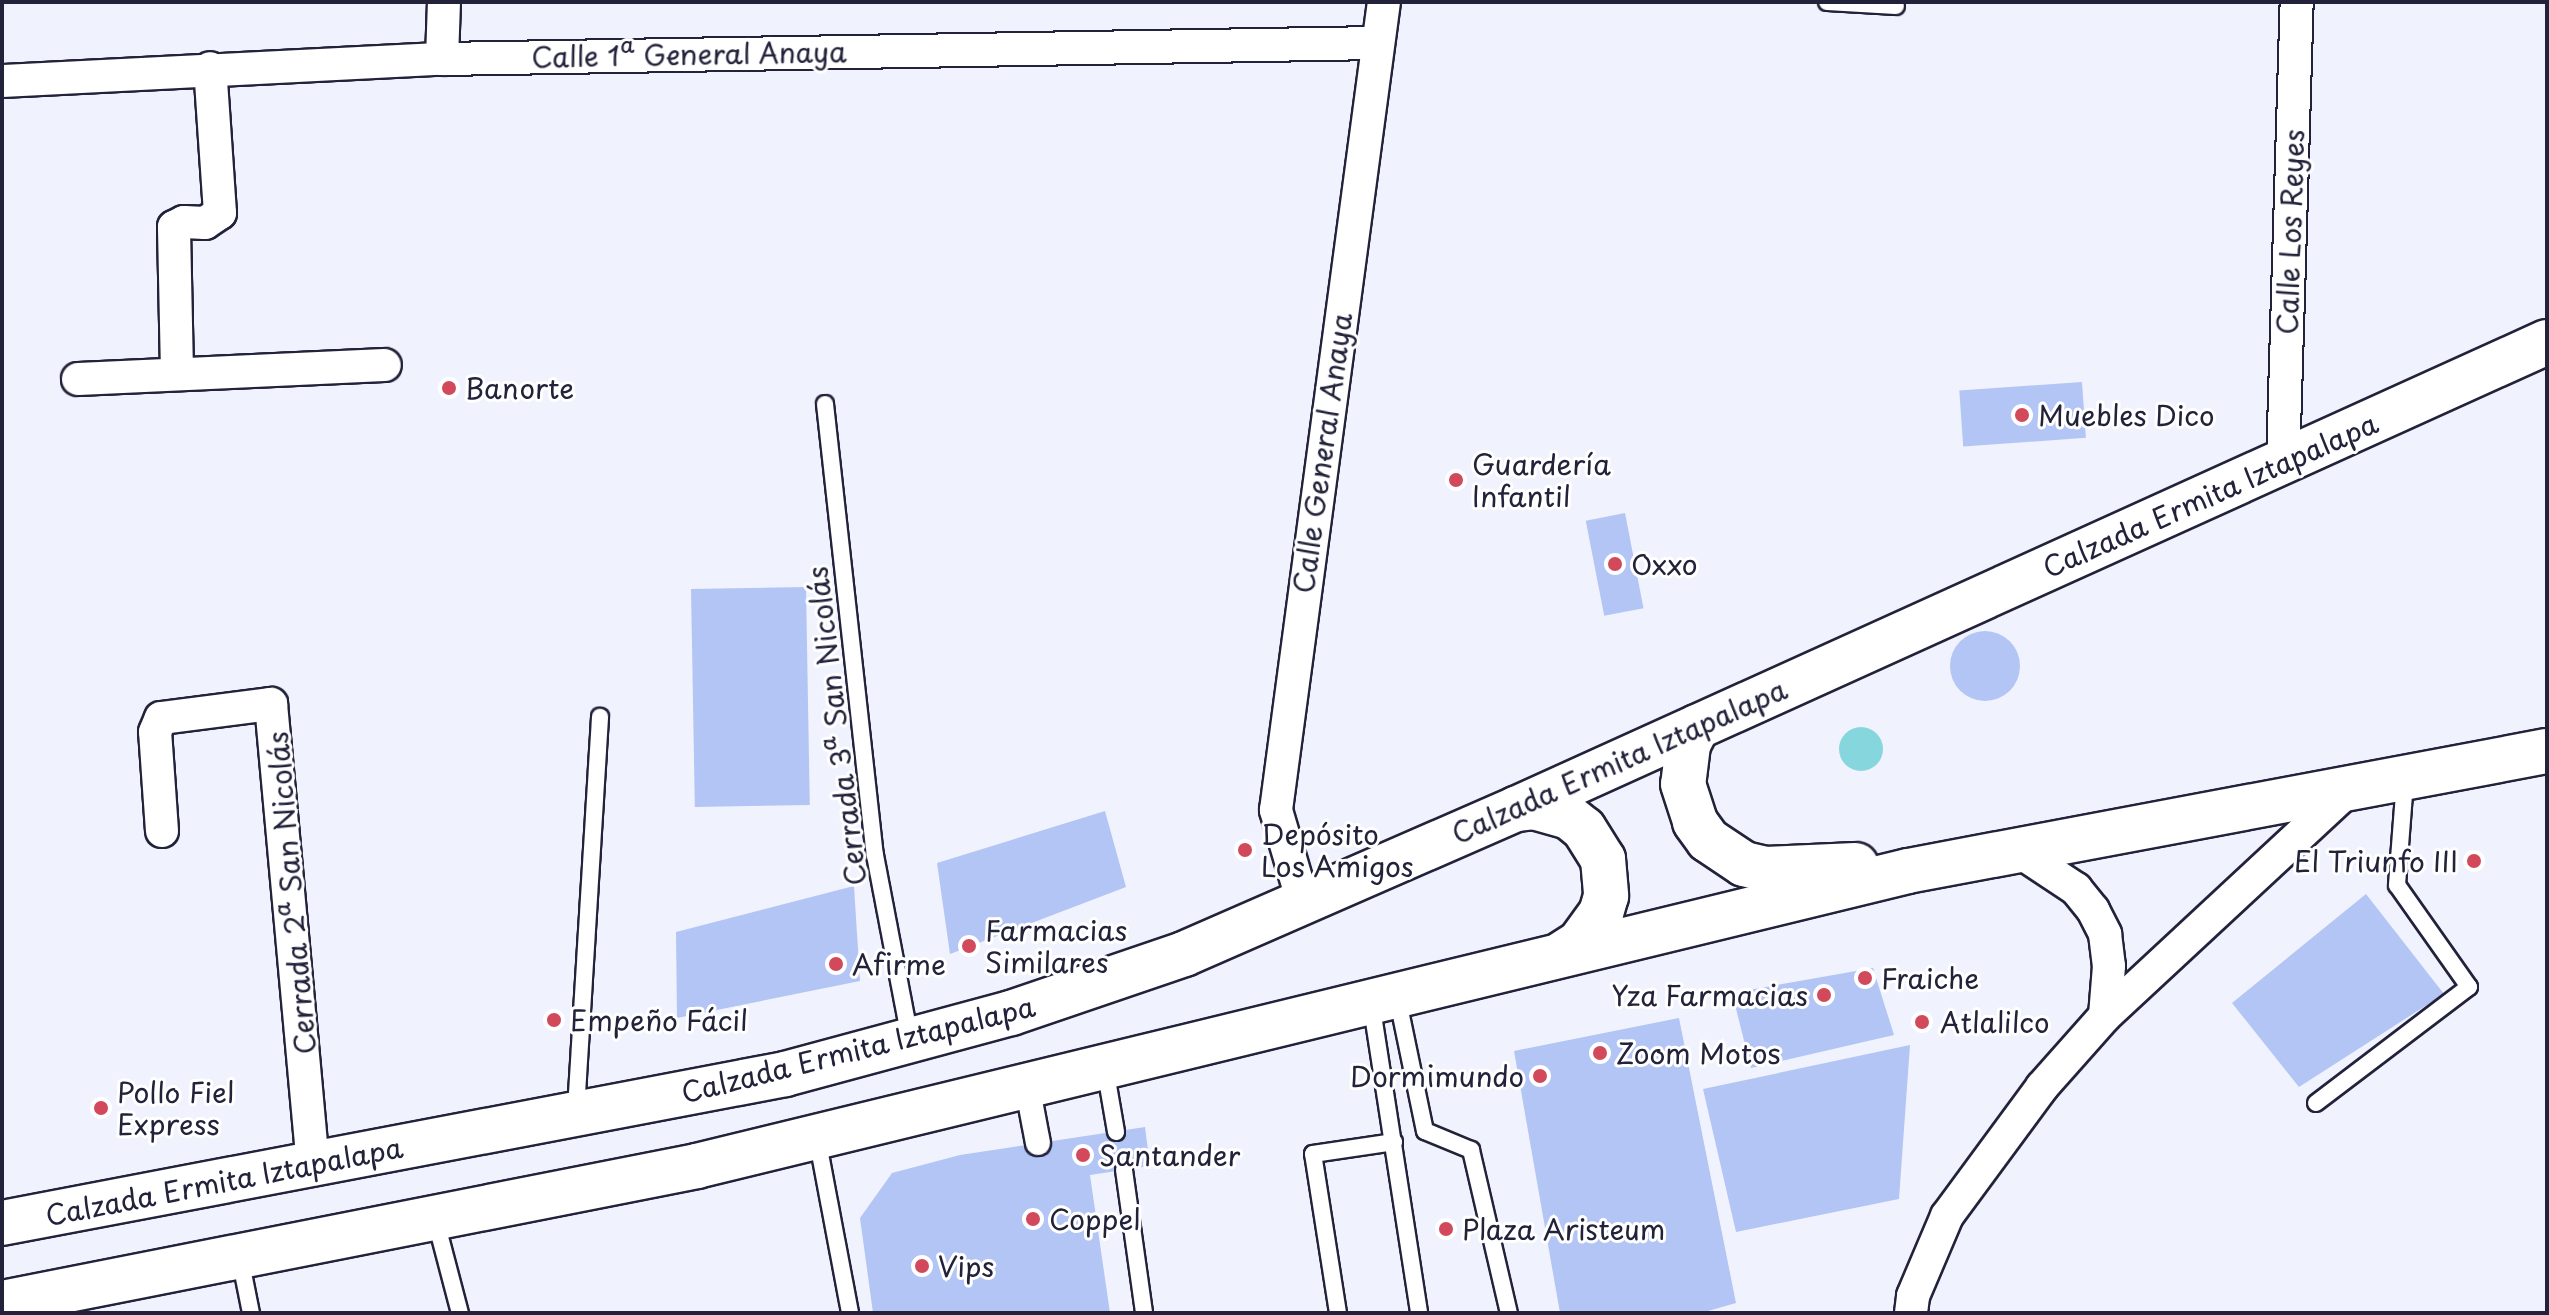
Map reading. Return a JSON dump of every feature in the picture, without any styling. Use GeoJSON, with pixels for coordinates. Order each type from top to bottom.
{"type":"FeatureCollection","features":[{"type":"Feature","properties":{"kind":"main road","name":"Calzada Ermita Iztapalapa"},"geometry":{"type":"LineString","coordinates":[[2,1223],[785,1074],[1011,1013],[1184,954],[1516,809],[2547,342]]}},
{"type":"Feature","properties":{"kind":"main road"},"geometry":{"type":"LineString","coordinates":[[1697,727],[1683,765],[1687,804],[1708,840],[1724,854],[1765,869],[1862,865],[1908,871]]}},
{"type":"Feature","properties":{"kind":"main road"},"geometry":{"type":"LineString","coordinates":[[2,1303],[697,1166],[1908,871],[2547,751]]}},
{"type":"Feature","properties":{"kind":"main road"},"geometry":{"type":"LineString","coordinates":[[1516,809],[1534,807],[1569,817],[1584,829],[1603,859],[1607,878],[1601,913],[1579,943],[1563,953]]}},
{"type":"Feature","properties":{"kind":"street"},"geometry":{"type":"LineString","coordinates":[[442,59],[444,2]]}},
{"type":"Feature","properties":{"kind":"street","name":"Calle General Anaya"},"geometry":{"type":"LineString","coordinates":[[1303,902],[1276,810],[1384,2]]}},
{"type":"Feature","properties":{"kind":"street","name":"Calle Los Reyes"},"geometry":{"type":"LineString","coordinates":[[2283,463],[2297,2]]}},
{"type":"Feature","properties":{"kind":"street","name":"Calle 1ª General Anaya"},"geometry":{"type":"LineString","coordinates":[[2,81],[210,68],[442,59],[1377,43]]}},
{"type":"Feature","properties":{"kind":"street"},"geometry":{"type":"LineString","coordinates":[[177,372],[174,227],[184,222],[205,223],[220,213],[210,68]]}},
{"type":"Feature","properties":{"kind":"street"},"geometry":{"type":"LineString","coordinates":[[78,379],[177,372],[385,365]]}},
{"type":"Feature","properties":{"kind":"street","name":"Cerrada 2ª San Nicolás"},"geometry":{"type":"LineString","coordinates":[[162,831],[155,732],[161,718],[271,704],[313,1164]]}},
{"type":"Feature","properties":{"kind":"street"},"geometry":{"type":"LineString","coordinates":[[1911,1313],[1913,1296],[1947,1216],[2042,1087],[2105,1016],[2349,789]]}},
{"type":"Feature","properties":{"kind":"street"},"geometry":{"type":"LineString","coordinates":[[2017,850],[2076,889],[2093,910],[2105,934],[2109,966],[2105,1016]]}},
{"type":"Feature","properties":{"kind":"street"},"geometry":{"type":"LineString","coordinates":[[1027,1085],[1038,1143]]}},
{"type":"Feature","properties":{"kind":"lane"},"geometry":{"type":"LineString","coordinates":[[1827,2],[1896,6]]}},
{"type":"Feature","properties":{"kind":"lane","name":"Cerrada 3ª San Nicolás"},"geometry":{"type":"LineString","coordinates":[[825,404],[875,855],[910,1040]]}},
{"type":"Feature","properties":{"kind":"lane"},"geometry":{"type":"LineString","coordinates":[[576,1115],[600,717]]}},
{"type":"Feature","properties":{"kind":"lane"},"geometry":{"type":"LineString","coordinates":[[2316,1103],[2469,987],[2397,885],[2405,777]]}},
{"type":"Feature","properties":{"kind":"lane"},"geometry":{"type":"LineString","coordinates":[[1384,998],[1394,1142],[1419,1313]]}},
{"type":"Feature","properties":{"kind":"lane"},"geometry":{"type":"LineString","coordinates":[[1384,998],[1425,1131],[1471,1150],[1509,1313]]}},
{"type":"Feature","properties":{"kind":"lane"},"geometry":{"type":"LineString","coordinates":[[1105,1066],[1116,1132]]}},
{"type":"Feature","properties":{"kind":"lane"},"geometry":{"type":"LineString","coordinates":[[817,1135],[850,1313]]}},
{"type":"Feature","properties":{"kind":"lane"},"geometry":{"type":"LineString","coordinates":[[1338,1313],[1313,1154],[1394,1142]]}},
{"type":"Feature","properties":{"kind":"lane"},"geometry":{"type":"LineString","coordinates":[[1124,1170],[1144,1313]]}},
{"type":"Feature","properties":{"kind":"lane"},"geometry":{"type":"LineString","coordinates":[[435,1218],[460,1313]]}},
{"type":"Feature","properties":{"kind":"lane"},"geometry":{"type":"LineString","coordinates":[[240,1256],[251,1313]]}},
{"type":"Feature","properties":{"kind":"water"},"geometry":{"type":"Polygon","coordinates":[[[1861,727],[1876,734],[1883,749],[1876,764],[1861,771],[1846,764],[1839,749],[1846,734],[1861,727]]]}},
{"type":"Feature","properties":{"kind":"building","name":"Muebles Dico"},"geometry":{"type":"Polygon","coordinates":[[[2082,382],[2086,438],[1963,446],[1959,391],[2082,382]]]}},
{"type":"Feature","properties":{"kind":"building","name":"Oxxo"},"geometry":{"type":"Polygon","coordinates":[[[1625,513],[1644,608],[1604,616],[1586,521],[1625,513]]]}},
{"type":"Feature","properties":{"kind":"building"},"geometry":{"type":"Polygon","coordinates":[[[806,587],[810,805],[695,807],[691,589],[806,587]]]}},
{"type":"Feature","properties":{"kind":"building"},"geometry":{"type":"Polygon","coordinates":[[[1985,631],[2010,641],[2020,666],[2010,691],[1985,701],[1960,691],[1950,666],[1960,641],[1985,631]]]}},
{"type":"Feature","properties":{"kind":"building"},"geometry":{"type":"Polygon","coordinates":[[[1105,811],[1126,887],[950,954],[937,863],[1105,811]]]}},
{"type":"Feature","properties":{"kind":"building"},"geometry":{"type":"Polygon","coordinates":[[[854,886],[860,981],[677,1018],[676,932],[854,886]]]}},
{"type":"Feature","properties":{"kind":"building"},"geometry":{"type":"Polygon","coordinates":[[[2366,894],[2444,994],[2299,1087],[2232,1003],[2366,894]]]}},
{"type":"Feature","properties":{"kind":"building"},"geometry":{"type":"Polygon","coordinates":[[[1873,968],[1894,1035],[1751,1068],[1732,993],[1873,968]]]}},
{"type":"Feature","properties":{"kind":"building"},"geometry":{"type":"Polygon","coordinates":[[[1679,1018],[1736,1303],[1701,1313],[1560,1313],[1514,1051],[1679,1018]]]}},
{"type":"Feature","properties":{"kind":"building"},"geometry":{"type":"Polygon","coordinates":[[[1910,1045],[1899,1199],[1736,1232],[1703,1089],[1910,1045]]]}},
{"type":"Feature","properties":{"kind":"building","name":"Coppel"},"geometry":{"type":"Polygon","coordinates":[[[1145,1127],[1150,1166],[1090,1175],[1110,1313],[873,1313],[860,1218],[892,1173],[960,1155],[1145,1127]]]}},
{"type":"Feature","properties":{"kind":"place","name":"Banorte"},"geometry":{"type":"Point","coordinates":[449,388]}},
{"type":"Feature","properties":{"kind":"place","name":"Muebles Dico"},"geometry":{"type":"Point","coordinates":[2022,415]}},
{"type":"Feature","properties":{"kind":"place","name":"Guardería Infantil"},"geometry":{"type":"Point","coordinates":[1456,480]}},
{"type":"Feature","properties":{"kind":"place","name":"Oxxo"},"geometry":{"type":"Point","coordinates":[1615,564]}},
{"type":"Feature","properties":{"kind":"place","name":"Depósito Los Amigos"},"geometry":{"type":"Point","coordinates":[1245,850]}},
{"type":"Feature","properties":{"kind":"place","name":"El Triunfo III"},"geometry":{"type":"Point","coordinates":[2474,861]}},
{"type":"Feature","properties":{"kind":"place","name":"Farmacias Similares"},"geometry":{"type":"Point","coordinates":[969,946]}},
{"type":"Feature","properties":{"kind":"place","name":"Afirme"},"geometry":{"type":"Point","coordinates":[836,964]}},
{"type":"Feature","properties":{"kind":"place","name":"Fraiche"},"geometry":{"type":"Point","coordinates":[1865,978]}},
{"type":"Feature","properties":{"kind":"place","name":"Yza Farmacias"},"geometry":{"type":"Point","coordinates":[1824,995]}},
{"type":"Feature","properties":{"kind":"place","name":"Empeño Fácil"},"geometry":{"type":"Point","coordinates":[554,1020]}},
{"type":"Feature","properties":{"kind":"place","name":"Atlalilco"},"geometry":{"type":"Point","coordinates":[1922,1022]}},
{"type":"Feature","properties":{"kind":"place","name":"Zoom Motos"},"geometry":{"type":"Point","coordinates":[1600,1053]}},
{"type":"Feature","properties":{"kind":"place","name":"Dormimundo"},"geometry":{"type":"Point","coordinates":[1540,1076]}},
{"type":"Feature","properties":{"kind":"place","name":"Pollo Fiel Express"},"geometry":{"type":"Point","coordinates":[101,1108]}},
{"type":"Feature","properties":{"kind":"place","name":"Santander"},"geometry":{"type":"Point","coordinates":[1083,1155]}},
{"type":"Feature","properties":{"kind":"place","name":"Coppel"},"geometry":{"type":"Point","coordinates":[1033,1219]}},
{"type":"Feature","properties":{"kind":"place","name":"Plaza Aristeum"},"geometry":{"type":"Point","coordinates":[1446,1229]}},
{"type":"Feature","properties":{"kind":"place","name":"Vips"},"geometry":{"type":"Point","coordinates":[922,1266]}}]}
